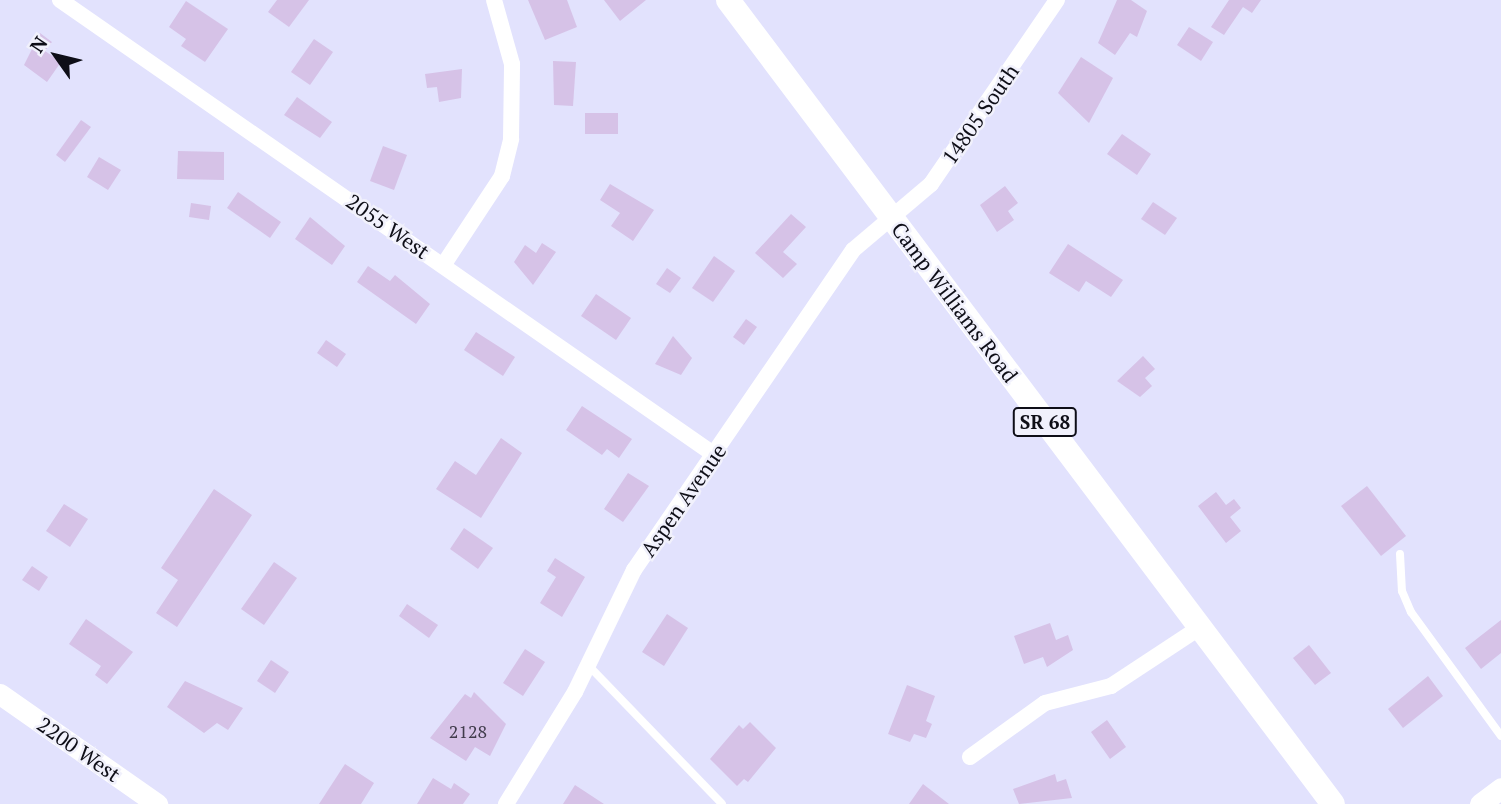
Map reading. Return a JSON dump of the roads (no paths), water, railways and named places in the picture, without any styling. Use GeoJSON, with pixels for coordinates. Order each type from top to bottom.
{"type":"FeatureCollection","features":[{"type":"Feature","properties":{"kind":"main road","name":"Camp Williams Road"},"geometry":{"type":"LineString","coordinates":[[729,0],[1332,804]]}},
{"type":"Feature","properties":{"kind":"street","name":"2055 West"},"geometry":{"type":"LineString","coordinates":[[60,0],[715,454]]}},
{"type":"Feature","properties":{"kind":"street"},"geometry":{"type":"LineString","coordinates":[[444,264],[502,176],[511,139],[512,64],[494,0]]}},
{"type":"Feature","properties":{"kind":"street","name":"14805 South"},"geometry":{"type":"LineString","coordinates":[[890,216],[931,184],[1056,0]]}},
{"type":"Feature","properties":{"kind":"street","name":"Aspen Avenue"},"geometry":{"type":"LineString","coordinates":[[506,804],[544,748],[634,570],[853,250],[890,216]]}},
{"type":"Feature","properties":{"kind":"street"},"geometry":{"type":"LineString","coordinates":[[970,757],[1045,703],[1111,685],[1199,628]]}},
{"type":"Feature","properties":{"kind":"street","name":"2200 West"},"geometry":{"type":"LineString","coordinates":[[0,694],[158,804]]}},
{"type":"Feature","properties":{"kind":"street"},"geometry":{"type":"LineString","coordinates":[[1480,804],[1501,788]]}},
{"type":"Feature","properties":{"kind":"lane"},"geometry":{"type":"LineString","coordinates":[[1400,554],[1402,591],[1411,612],[1501,736]]}},
{"type":"Feature","properties":{"kind":"lane"},"geometry":{"type":"LineString","coordinates":[[587,664],[722,804]]}}]}
